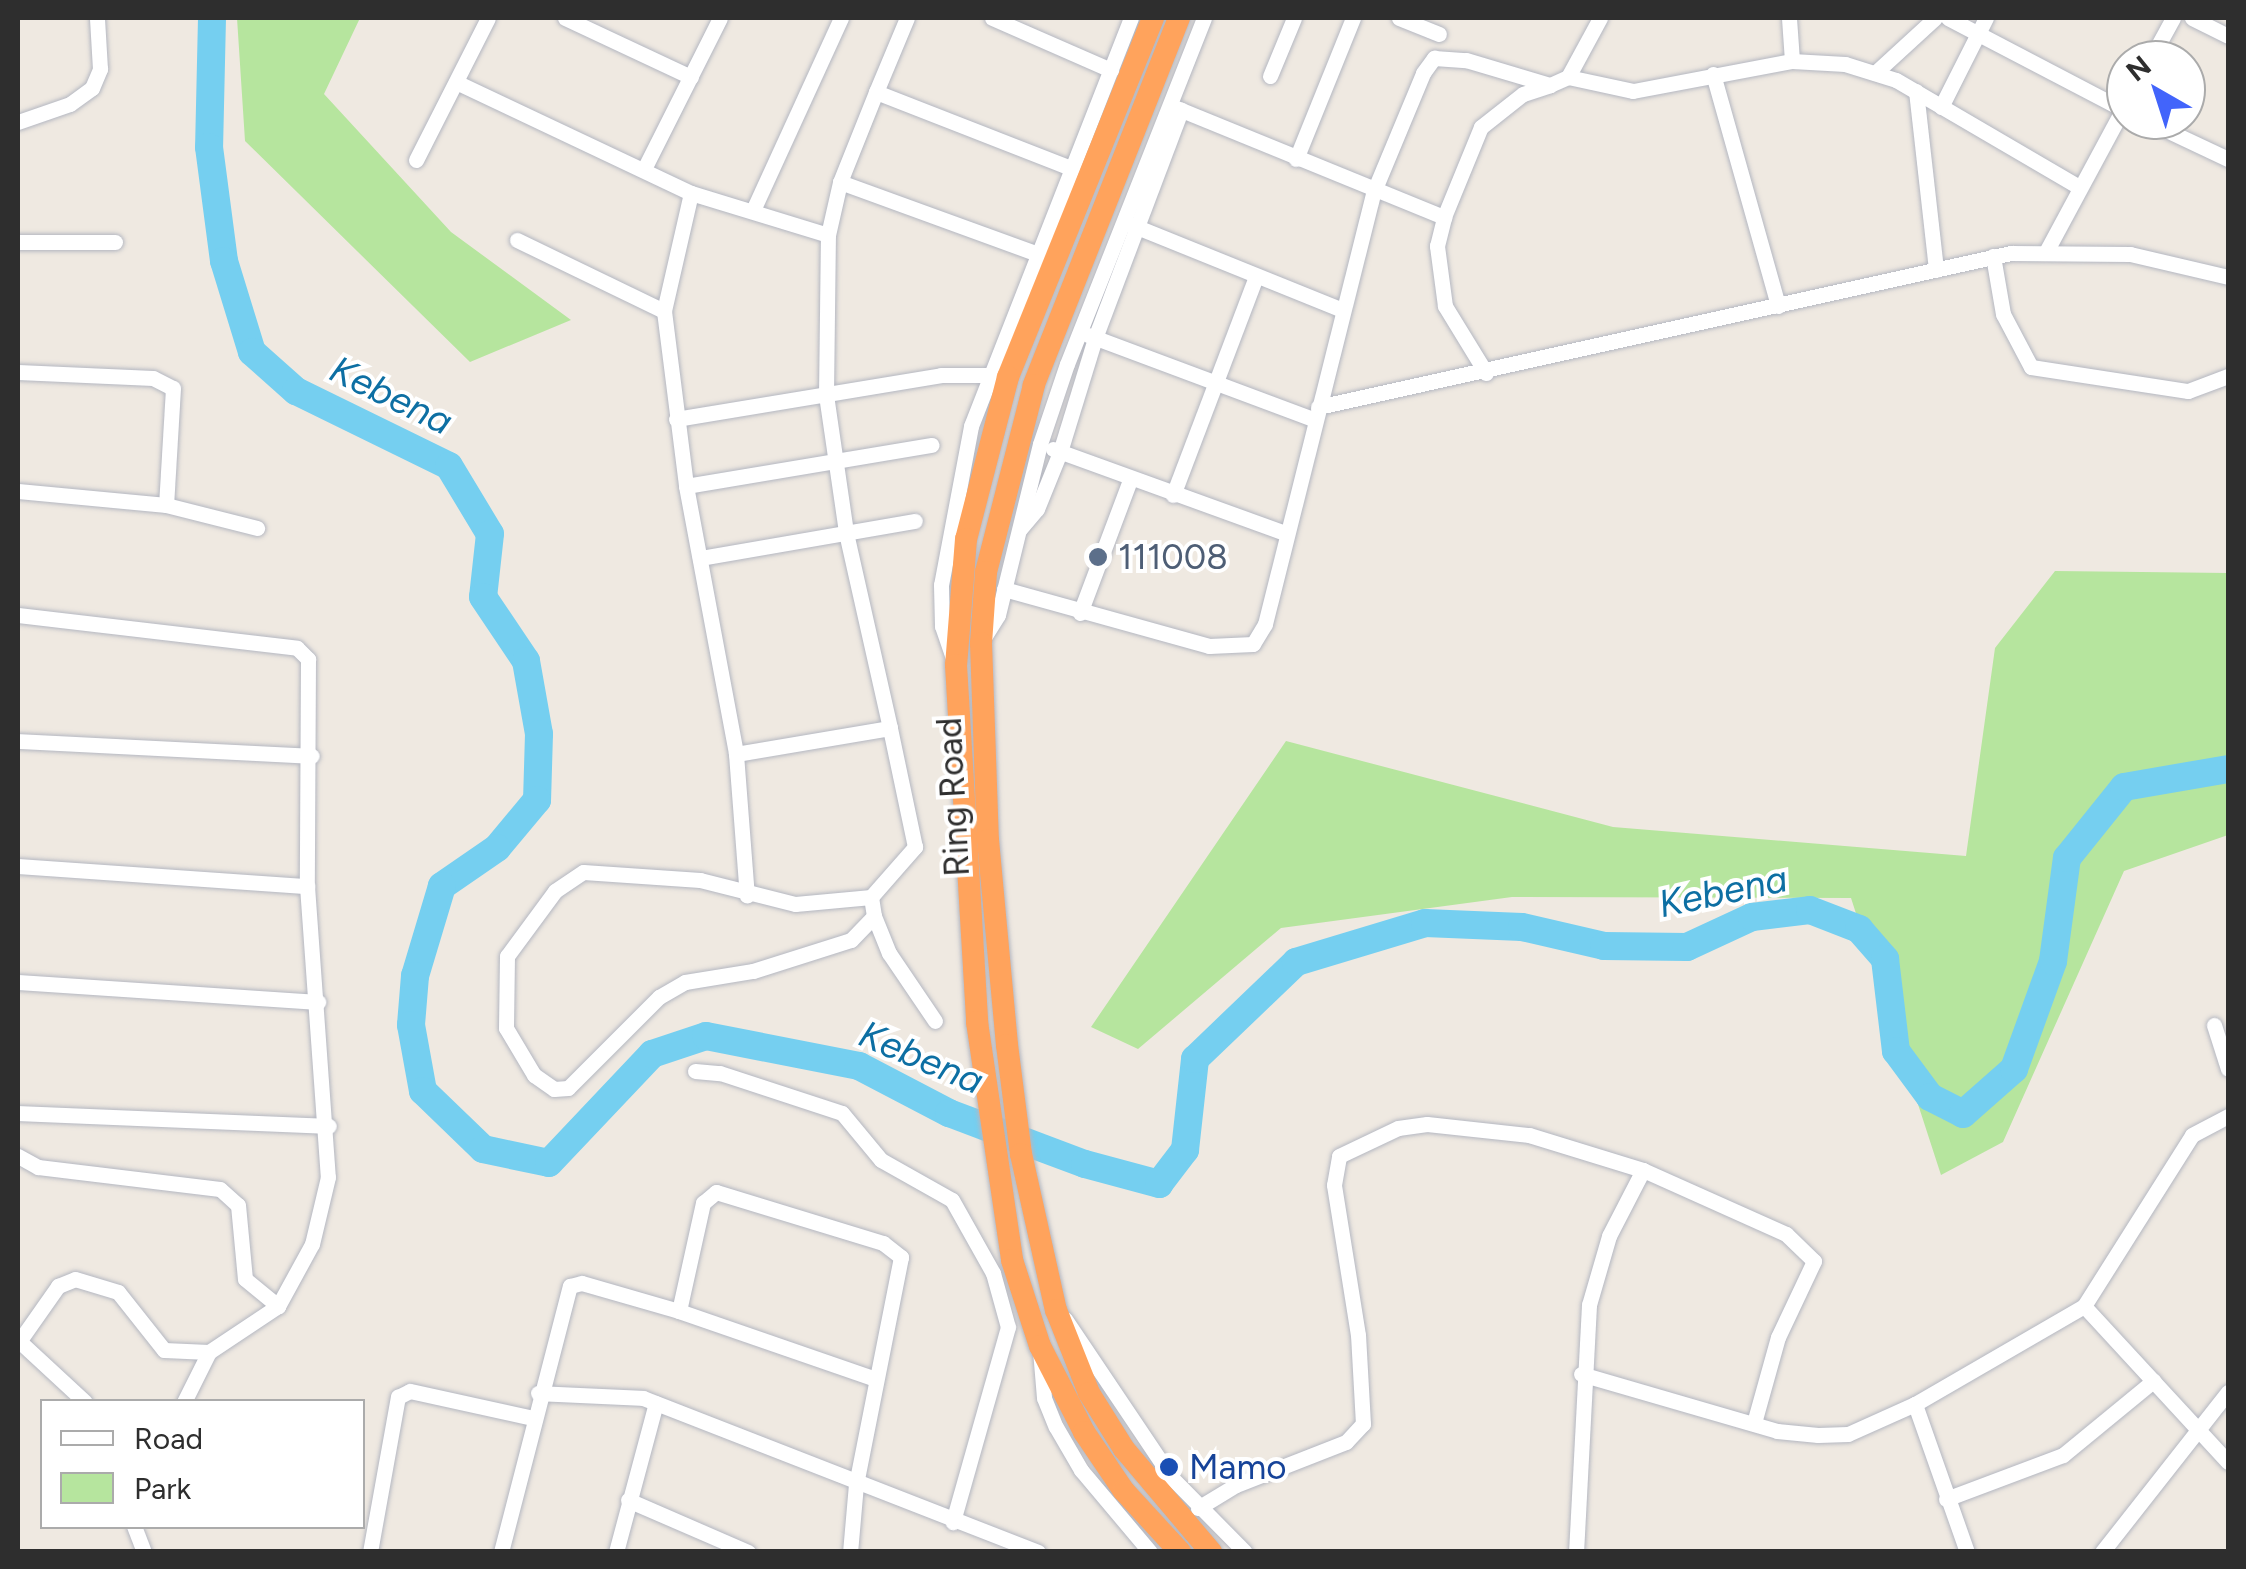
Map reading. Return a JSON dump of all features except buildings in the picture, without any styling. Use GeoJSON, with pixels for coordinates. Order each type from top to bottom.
{"type":"FeatureCollection","features":[{"type":"Feature","properties":{"kind":"highway","name":"Ring Road"},"geometry":{"type":"LineString","coordinates":[[1154,18],[1008,377],[966,539],[956,665],[962,841],[989,1136],[1012,1260],[1040,1346],[1084,1432],[1124,1491],[1180,1552]]}},
{"type":"Feature","properties":{"kind":"highway","name":"Ring Road"},"geometry":{"type":"LineString","coordinates":[[1179,18],[1034,385],[986,572],[981,642],[988,840],[1017,1128],[1056,1310],[1090,1393],[1124,1449],[1212,1552]]}},
{"type":"Feature","properties":{"kind":"street"},"geometry":{"type":"LineString","coordinates":[[18,122],[70,104],[92,88],[100,69],[97,18]]}},
{"type":"Feature","properties":{"kind":"street"},"geometry":{"type":"LineString","coordinates":[[416,160],[488,18]]}},
{"type":"Feature","properties":{"kind":"street"},"geometry":{"type":"LineString","coordinates":[[566,18],[599,25],[691,77]]}},
{"type":"Feature","properties":{"kind":"street"},"geometry":{"type":"LineString","coordinates":[[644,168],[720,18]]}},
{"type":"Feature","properties":{"kind":"street"},"geometry":{"type":"LineString","coordinates":[[754,208],[842,18]]}},
{"type":"Feature","properties":{"kind":"street"},"geometry":{"type":"LineString","coordinates":[[874,916],[834,948],[685,982],[659,997],[568,1088],[554,1089],[534,1075],[506,1028],[502,978],[517,938],[567,878],[603,869],[644,872],[700,880],[747,896],[795,904],[870,897],[915,848],[846,532],[826,395],[828,235],[840,182],[907,18]]}},
{"type":"Feature","properties":{"kind":"street"},"geometry":{"type":"LineString","coordinates":[[992,18],[1111,70]]}},
{"type":"Feature","properties":{"kind":"street"},"geometry":{"type":"LineString","coordinates":[[956,665],[942,626],[942,567],[987,374],[1131,18]]}},
{"type":"Feature","properties":{"kind":"street"},"geometry":{"type":"LineString","coordinates":[[981,642],[1004,588],[1040,444],[1131,225],[1176,108],[1204,18]]}},
{"type":"Feature","properties":{"kind":"street"},"geometry":{"type":"LineString","coordinates":[[1270,76],[1294,18]]}},
{"type":"Feature","properties":{"kind":"street"},"geometry":{"type":"LineString","coordinates":[[1296,159],[1353,18]]}},
{"type":"Feature","properties":{"kind":"street"},"geometry":{"type":"LineString","coordinates":[[1399,18],[1438,34]]}},
{"type":"Feature","properties":{"kind":"street"},"geometry":{"type":"LineString","coordinates":[[1004,588],[1080,612],[1243,649],[1265,624],[1315,413],[1374,191],[1389,143],[1434,58],[1438,34],[1446,18]]}},
{"type":"Feature","properties":{"kind":"street"},"geometry":{"type":"LineString","coordinates":[[1568,77],[1600,18]]}},
{"type":"Feature","properties":{"kind":"street"},"geometry":{"type":"LineString","coordinates":[[1789,18],[1792,61]]}},
{"type":"Feature","properties":{"kind":"street"},"geometry":{"type":"LineString","coordinates":[[1875,73],[1935,18]]}},
{"type":"Feature","properties":{"kind":"street"},"geometry":{"type":"LineString","coordinates":[[1948,18],[1982,25],[2106,97]]}},
{"type":"Feature","properties":{"kind":"street"},"geometry":{"type":"LineString","coordinates":[[2161,40],[2173,18]]}},
{"type":"Feature","properties":{"kind":"street"},"geometry":{"type":"LineString","coordinates":[[2192,18],[2228,36]]}},
{"type":"Feature","properties":{"kind":"street"},"geometry":{"type":"LineString","coordinates":[[1941,107],[1982,25]]}},
{"type":"Feature","properties":{"kind":"street"},"geometry":{"type":"LineString","coordinates":[[1434,58],[1466,60],[1550,85]]}},
{"type":"Feature","properties":{"kind":"street"},"geometry":{"type":"LineString","coordinates":[[1486,373],[1445,306],[1437,246],[1444,217],[1481,127],[1522,94],[1568,77],[1633,90],[1792,61],[1875,73],[1916,91],[2079,186]]}},
{"type":"Feature","properties":{"kind":"street"},"geometry":{"type":"LineString","coordinates":[[1713,74],[1778,306]]}},
{"type":"Feature","properties":{"kind":"street"},"geometry":{"type":"LineString","coordinates":[[456,82],[690,193],[754,208],[828,235]]}},
{"type":"Feature","properties":{"kind":"street"},"geometry":{"type":"LineString","coordinates":[[1916,91],[1936,270]]}},
{"type":"Feature","properties":{"kind":"street"},"geometry":{"type":"LineString","coordinates":[[876,92],[1071,168]]}},
{"type":"Feature","properties":{"kind":"street"},"geometry":{"type":"LineString","coordinates":[[1176,108],[1444,217]]}},
{"type":"Feature","properties":{"kind":"street"},"geometry":{"type":"LineString","coordinates":[[2046,250],[2106,140]]}},
{"type":"Feature","properties":{"kind":"street"},"geometry":{"type":"LineString","coordinates":[[2188,140],[2228,159]]}},
{"type":"Feature","properties":{"kind":"street"},"geometry":{"type":"LineString","coordinates":[[840,182],[1036,253]]}},
{"type":"Feature","properties":{"kind":"street"},"geometry":{"type":"LineString","coordinates":[[690,193],[664,311],[686,486],[736,754],[747,896]]}},
{"type":"Feature","properties":{"kind":"street"},"geometry":{"type":"LineString","coordinates":[[1131,225],[1342,310]]}},
{"type":"Feature","properties":{"kind":"street"},"geometry":{"type":"LineString","coordinates":[[517,240],[664,311]]}},
{"type":"Feature","properties":{"kind":"street"},"geometry":{"type":"LineString","coordinates":[[18,242],[115,242]]}},
{"type":"Feature","properties":{"kind":"street"},"geometry":{"type":"LineString","coordinates":[[1087,334],[1215,386],[1315,413],[1994,256],[2046,250],[2130,254],[2228,277]]}},
{"type":"Feature","properties":{"kind":"street"},"geometry":{"type":"LineString","coordinates":[[1994,256],[2004,314],[2031,367],[2188,391],[2228,376]]}},
{"type":"Feature","properties":{"kind":"street"},"geometry":{"type":"LineString","coordinates":[[1173,495],[1256,276]]}},
{"type":"Feature","properties":{"kind":"street"},"geometry":{"type":"LineString","coordinates":[[1018,530],[1037,508],[1060,452],[1087,334]]}},
{"type":"Feature","properties":{"kind":"street"},"geometry":{"type":"LineString","coordinates":[[18,372],[152,378],[174,388],[166,505]]}},
{"type":"Feature","properties":{"kind":"street"},"geometry":{"type":"LineString","coordinates":[[676,419],[987,374]]}},
{"type":"Feature","properties":{"kind":"street"},"geometry":{"type":"LineString","coordinates":[[1040,444],[1285,534]]}},
{"type":"Feature","properties":{"kind":"street"},"geometry":{"type":"LineString","coordinates":[[686,486],[834,465],[932,445]]}},
{"type":"Feature","properties":{"kind":"street"},"geometry":{"type":"LineString","coordinates":[[1080,612],[1130,480]]}},
{"type":"Feature","properties":{"kind":"street"},"geometry":{"type":"LineString","coordinates":[[18,491],[166,505],[257,528]]}},
{"type":"Feature","properties":{"kind":"street"},"geometry":{"type":"LineString","coordinates":[[700,558],[915,521]]}},
{"type":"Feature","properties":{"kind":"street"},"geometry":{"type":"LineString","coordinates":[[18,616],[302,650],[308,659],[312,756],[307,886],[329,1126],[328,1177],[312,1244],[278,1306],[208,1352],[185,1399]]}},
{"type":"Feature","properties":{"kind":"street"},"geometry":{"type":"LineString","coordinates":[[736,754],[890,728]]}},
{"type":"Feature","properties":{"kind":"street"},"geometry":{"type":"LineString","coordinates":[[18,741],[312,756]]}},
{"type":"Feature","properties":{"kind":"street"},"geometry":{"type":"LineString","coordinates":[[18,866],[307,886]]}},
{"type":"Feature","properties":{"kind":"street"},"geometry":{"type":"LineString","coordinates":[[870,897],[888,954],[936,1021]]}},
{"type":"Feature","properties":{"kind":"street"},"geometry":{"type":"LineString","coordinates":[[18,982],[318,1002]]}},
{"type":"Feature","properties":{"kind":"street"},"geometry":{"type":"LineString","coordinates":[[2214,1025],[2228,1068]]}},
{"type":"Feature","properties":{"kind":"street"},"geometry":{"type":"LineString","coordinates":[[695,1071],[720,1072],[842,1113],[881,1160],[952,1200],[993,1273],[1008,1327],[953,1522]]}},
{"type":"Feature","properties":{"kind":"street"},"geometry":{"type":"LineString","coordinates":[[18,1114],[329,1126]]}},
{"type":"Feature","properties":{"kind":"street"},"geometry":{"type":"LineString","coordinates":[[1580,1374],[1754,1423],[1848,1434],[1915,1404],[2084,1306],[2192,1135],[2228,1116]]}},
{"type":"Feature","properties":{"kind":"street"},"geometry":{"type":"LineString","coordinates":[[1198,1508],[1236,1484],[1346,1442],[1362,1424],[1358,1336],[1334,1185],[1340,1156],[1398,1128],[1427,1124],[1529,1135],[1643,1170],[1786,1234],[1814,1261],[1778,1337],[1754,1423]]}},
{"type":"Feature","properties":{"kind":"street"},"geometry":{"type":"LineString","coordinates":[[18,1156],[38,1167],[220,1189],[241,1217],[245,1278],[278,1306]]}},
{"type":"Feature","properties":{"kind":"street"},"geometry":{"type":"LineString","coordinates":[[1576,1552],[1580,1374],[1596,1274],[1643,1170]]}},
{"type":"Feature","properties":{"kind":"street"},"geometry":{"type":"LineString","coordinates":[[679,1311],[708,1194],[883,1243],[902,1257],[904,1268],[875,1379],[856,1484],[850,1552]]}},
{"type":"Feature","properties":{"kind":"street"},"geometry":{"type":"LineString","coordinates":[[82,1399],[18,1342],[58,1286],[75,1279],[118,1292],[164,1350],[208,1352]]}},
{"type":"Feature","properties":{"kind":"street"},"geometry":{"type":"LineString","coordinates":[[501,1552],[538,1393],[570,1286],[582,1283],[679,1311],[875,1379]]}},
{"type":"Feature","properties":{"kind":"street"},"geometry":{"type":"LineString","coordinates":[[2084,1306],[2228,1462]]}},
{"type":"Feature","properties":{"kind":"street"},"geometry":{"type":"LineString","coordinates":[[1056,1310],[1198,1508],[1246,1552]]}},
{"type":"Feature","properties":{"kind":"street"},"geometry":{"type":"LineString","coordinates":[[1040,1346],[1042,1388],[1056,1427],[1080,1470],[1150,1552]]}},
{"type":"Feature","properties":{"kind":"street"},"geometry":{"type":"LineString","coordinates":[[1946,1499],[2063,1455],[2153,1381]]}},
{"type":"Feature","properties":{"kind":"street"},"geometry":{"type":"LineString","coordinates":[[370,1552],[398,1397],[410,1391],[533,1418]]}},
{"type":"Feature","properties":{"kind":"street"},"geometry":{"type":"LineString","coordinates":[[538,1393],[619,1392],[656,1402],[856,1484],[1038,1552]]}},
{"type":"Feature","properties":{"kind":"street"},"geometry":{"type":"LineString","coordinates":[[2102,1552],[2228,1392]]}},
{"type":"Feature","properties":{"kind":"street"},"geometry":{"type":"LineString","coordinates":[[616,1552],[656,1402]]}},
{"type":"Feature","properties":{"kind":"street"},"geometry":{"type":"LineString","coordinates":[[1915,1404],[1967,1552]]}},
{"type":"Feature","properties":{"kind":"street"},"geometry":{"type":"LineString","coordinates":[[628,1500],[748,1552]]}},
{"type":"Feature","properties":{"kind":"green space"},"geometry":{"type":"Polygon","coordinates":[[[237,18],[360,18],[324,94],[451,232],[571,320],[470,362],[245,141],[237,18]]]}},
{"type":"Feature","properties":{"kind":"green space"},"geometry":{"type":"Polygon","coordinates":[[[2055,571],[2228,573],[2228,835],[2124,871],[2003,1142],[1941,1175],[1851,898],[1512,897],[1281,928],[1138,1049],[1091,1027],[1286,741],[1613,827],[1966,856],[1995,648],[2055,571]]]}},
{"type":"Feature","properties":{"kind":"waterway","name":"Kebena"},"geometry":{"type":"LineString","coordinates":[[212,18],[209,147],[224,261],[252,352],[296,391],[449,466],[490,534],[483,597],[526,661],[539,734],[537,800],[497,848],[442,886],[415,976],[411,1025],[423,1091],[483,1149],[549,1163],[652,1054],[706,1036],[859,1066],[949,1113],[1085,1164],[1159,1184],[1185,1150],[1195,1059],[1296,962],[1425,923],[1522,927],[1604,946],[1687,947],[1752,917],[1810,910],[1859,929],[1885,959],[1896,1051],[1930,1097],[1963,1114],[2014,1069],[2053,961],[2067,858],[2124,787],[2228,769]]}},
{"type":"Feature","properties":{"kind":"place","name":"111008"},"geometry":{"type":"Point","coordinates":[1098,557]}},
{"type":"Feature","properties":{"kind":"place","name":"Mamo"},"geometry":{"type":"Point","coordinates":[1169,1467]}}]}
